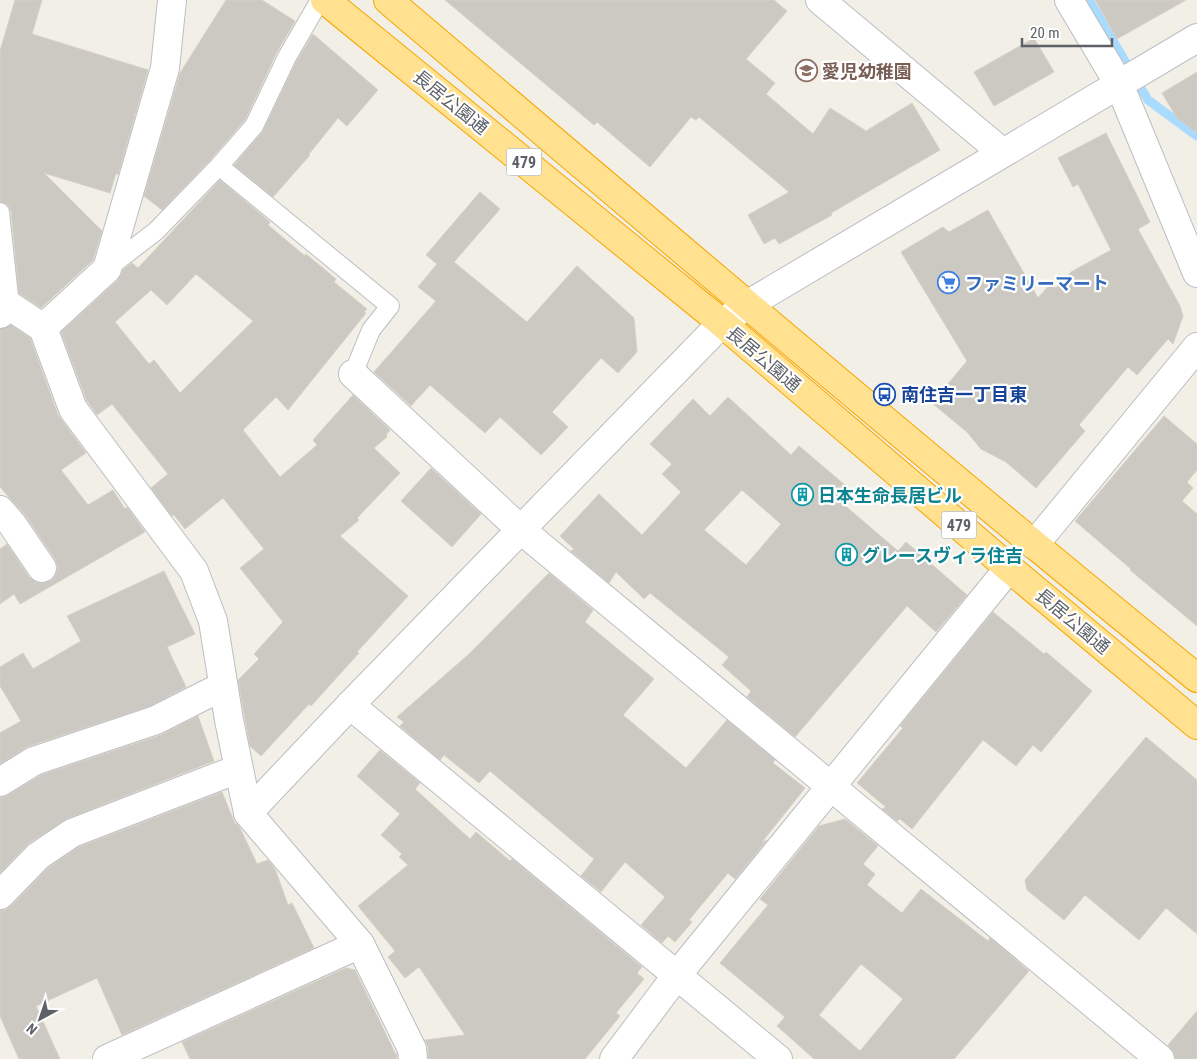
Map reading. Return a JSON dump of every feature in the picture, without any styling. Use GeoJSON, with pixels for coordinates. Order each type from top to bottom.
{"type":"FeatureCollection","features":[{"type":"Feature","properties":{"kind":"highway","name":"長居公園通"},"geometry":{"type":"LineString","coordinates":[[325,0],[722,323],[1008,568],[1197,726]]}},
{"type":"Feature","properties":{"kind":"highway","name":"長居公園通"},"geometry":{"type":"LineString","coordinates":[[388,0],[747,305],[1034,545],[1197,678]]}},
{"type":"Feature","properties":{"kind":"street"},"geometry":{"type":"LineString","coordinates":[[43,328],[107,269],[165,68],[172,0]]}},
{"type":"Feature","properties":{"kind":"street"},"geometry":{"type":"LineString","coordinates":[[820,0],[1003,153]]}},
{"type":"Feature","properties":{"kind":"street"},"geometry":{"type":"LineString","coordinates":[[1069,0],[1119,84],[1197,273]]}},
{"type":"Feature","properties":{"kind":"street"},"geometry":{"type":"LineString","coordinates":[[248,814],[350,705],[722,323],[747,305],[1197,38]]}},
{"type":"Feature","properties":{"kind":"street"},"geometry":{"type":"LineString","coordinates":[[5,310],[43,328],[73,409],[194,571],[213,621],[238,769],[248,814],[360,944],[412,1049],[413,1059]]}},
{"type":"Feature","properties":{"kind":"street"},"geometry":{"type":"LineString","coordinates":[[1034,545],[1197,348]]}},
{"type":"Feature","properties":{"kind":"street"},"geometry":{"type":"LineString","coordinates":[[353,374],[520,529],[1160,1059]]}},
{"type":"Feature","properties":{"kind":"street"},"geometry":{"type":"LineString","coordinates":[[4,523],[42,568]]}},
{"type":"Feature","properties":{"kind":"street"},"geometry":{"type":"LineString","coordinates":[[614,1059],[677,975],[1008,568]]}},
{"type":"Feature","properties":{"kind":"street"},"geometry":{"type":"LineString","coordinates":[[0,782],[34,762],[156,720],[223,686]]}},
{"type":"Feature","properties":{"kind":"street"},"geometry":{"type":"LineString","coordinates":[[350,705],[778,1059]]}},
{"type":"Feature","properties":{"kind":"street"},"geometry":{"type":"LineString","coordinates":[[0,895],[38,856],[72,833],[238,769]]}},
{"type":"Feature","properties":{"kind":"street"},"geometry":{"type":"LineString","coordinates":[[108,1059],[360,944]]}},
{"type":"Feature","properties":{"kind":"lane"},"geometry":{"type":"LineString","coordinates":[[107,269],[156,231],[220,166],[254,126],[287,57],[320,0]]}},
{"type":"Feature","properties":{"kind":"lane"},"geometry":{"type":"LineString","coordinates":[[220,166],[390,306],[371,330],[353,374]]}},
{"type":"Feature","properties":{"kind":"lane"},"geometry":{"type":"LineString","coordinates":[[0,212],[5,310]]}},
{"type":"Feature","properties":{"kind":"building"},"geometry":{"type":"Polygon","coordinates":[[[15,0],[42,0],[32,34],[148,70],[118,175],[116,173],[110,193],[44,173],[102,231],[93,260],[41,308],[19,293],[11,211],[8,205],[0,202],[0,51],[15,0]]]}},
{"type":"Feature","properties":{"kind":"building"},"geometry":{"type":"Polygon","coordinates":[[[226,0],[262,0],[295,21],[277,52],[245,120],[162,210],[144,196],[180,73],[226,0]]]}},
{"type":"Feature","properties":{"kind":"building"},"geometry":{"type":"Polygon","coordinates":[[[445,0],[774,0],[787,11],[746,59],[775,83],[766,94],[813,134],[830,108],[866,131],[912,103],[940,150],[831,213],[832,215],[779,244],[775,238],[764,244],[748,215],[789,192],[699,117],[696,120],[691,117],[650,167],[597,122],[594,125],[445,0]]]}},
{"type":"Feature","properties":{"kind":"building"},"geometry":{"type":"Polygon","coordinates":[[[1095,0],[1186,0],[1117,39],[1095,0]]]}},
{"type":"Feature","properties":{"kind":"building"},"geometry":{"type":"Polygon","coordinates":[[[313,34],[378,90],[347,126],[338,118],[310,155],[273,197],[234,165],[263,131],[296,62],[313,34]]]}},
{"type":"Feature","properties":{"kind":"building"},"geometry":{"type":"Polygon","coordinates":[[[1034,38],[1054,72],[994,106],[974,72],[1034,38]]]}},
{"type":"Feature","properties":{"kind":"building"},"geometry":{"type":"Polygon","coordinates":[[[1197,72],[1197,133],[1177,118],[1162,93],[1197,72]]]}},
{"type":"Feature","properties":{"kind":"building"},"geometry":{"type":"Polygon","coordinates":[[[1106,133],[1150,222],[1138,229],[1180,306],[1183,316],[1173,344],[1168,339],[1137,375],[1128,367],[1079,425],[1085,431],[1036,488],[1006,462],[981,449],[967,432],[932,403],[967,361],[901,252],[943,227],[949,232],[988,210],[1038,298],[1051,283],[1056,288],[1071,272],[1111,250],[1078,184],[1073,187],[1058,158],[1106,133]]]}},
{"type":"Feature","properties":{"kind":"building"},"geometry":{"type":"Polygon","coordinates":[[[220,180],[270,222],[268,225],[336,279],[334,282],[367,309],[364,312],[366,313],[288,410],[276,397],[243,430],[280,477],[317,445],[313,440],[353,395],[390,430],[386,435],[387,437],[374,448],[400,473],[357,518],[359,520],[340,536],[408,596],[311,706],[309,704],[261,756],[250,746],[238,680],[259,659],[254,654],[283,622],[240,568],[264,549],[223,498],[185,529],[174,515],[172,516],[151,488],[168,474],[112,404],[97,415],[87,401],[61,332],[118,280],[123,270],[132,263],[138,268],[220,180]],[[196,274],[167,305],[151,290],[115,322],[149,364],[154,360],[180,393],[253,321],[196,274]]]}},
{"type":"Feature","properties":{"kind":"building"},"geometry":{"type":"Polygon","coordinates":[[[480,192],[500,209],[454,262],[527,322],[577,266],[634,318],[637,352],[618,373],[601,358],[552,412],[568,427],[541,455],[500,417],[485,433],[430,385],[411,406],[374,372],[436,301],[418,287],[437,264],[426,255],[480,192]]]}},
{"type":"Feature","properties":{"kind":"building"},"geometry":{"type":"Polygon","coordinates":[[[11,325],[30,338],[58,415],[86,453],[61,470],[88,505],[113,490],[125,509],[127,507],[145,532],[20,604],[14,594],[0,604],[0,549],[7,544],[29,577],[36,582],[44,583],[51,581],[56,575],[58,567],[55,559],[25,515],[0,487],[0,329],[11,325]]]}},
{"type":"Feature","properties":{"kind":"building"},"geometry":{"type":"Polygon","coordinates":[[[728,397],[791,455],[799,446],[852,491],[842,503],[898,551],[906,542],[967,595],[936,632],[907,606],[795,737],[747,697],[751,691],[722,665],[729,657],[650,593],[644,599],[616,572],[609,583],[571,551],[574,549],[560,536],[599,494],[642,535],[681,492],[662,474],[672,464],[650,444],[693,399],[710,416],[728,397]],[[742,490],[704,530],[746,565],[781,524],[742,490]]]}},
{"type":"Feature","properties":{"kind":"building"},"geometry":{"type":"Polygon","coordinates":[[[1164,416],[1197,444],[1197,470],[1187,482],[1193,488],[1182,501],[1197,514],[1197,626],[1075,521],[1164,416]]]}},
{"type":"Feature","properties":{"kind":"building"},"geometry":{"type":"Polygon","coordinates":[[[431,468],[481,514],[452,547],[401,501],[431,468]]]}},
{"type":"Feature","properties":{"kind":"building"},"geometry":{"type":"Polygon","coordinates":[[[164,571],[195,634],[167,647],[186,687],[150,706],[29,746],[0,764],[0,733],[21,721],[0,686],[0,667],[23,653],[33,669],[81,641],[67,616],[164,571]]]}},
{"type":"Feature","properties":{"kind":"building"},"geometry":{"type":"Polygon","coordinates":[[[549,573],[593,610],[585,622],[654,679],[623,715],[686,768],[727,720],[775,760],[773,763],[805,788],[762,842],[767,840],[735,879],[728,873],[689,920],[692,922],[675,942],[668,936],[662,943],[641,925],[665,897],[625,862],[601,892],[581,876],[594,859],[490,771],[479,783],[444,755],[440,760],[400,726],[404,722],[397,717],[469,654],[549,573]]]}},
{"type":"Feature","properties":{"kind":"building"},"geometry":{"type":"Polygon","coordinates":[[[993,612],[1044,654],[1046,652],[1092,691],[1041,752],[1033,745],[1016,766],[983,740],[912,829],[900,819],[897,821],[882,809],[886,807],[857,783],[903,728],[900,726],[993,612]]]}},
{"type":"Feature","properties":{"kind":"building"},"geometry":{"type":"Polygon","coordinates":[[[198,716],[214,761],[66,819],[29,843],[0,873],[0,798],[41,775],[161,735],[198,716]]]}},
{"type":"Feature","properties":{"kind":"building"},"geometry":{"type":"Polygon","coordinates":[[[1146,737],[1197,780],[1197,934],[1166,908],[1139,940],[1085,895],[1064,920],[1027,890],[1025,880],[1146,737]]]}},
{"type":"Feature","properties":{"kind":"building"},"geometry":{"type":"Polygon","coordinates":[[[380,750],[420,783],[415,789],[470,839],[476,832],[510,861],[512,859],[642,967],[637,973],[644,979],[616,1013],[620,1016],[585,1059],[428,1059],[428,1047],[425,1040],[465,1035],[419,967],[405,978],[388,957],[395,951],[358,906],[408,865],[399,857],[402,854],[381,835],[400,814],[357,776],[380,750]]]}},
{"type":"Feature","properties":{"kind":"building"},"geometry":{"type":"Polygon","coordinates":[[[222,792],[235,824],[240,828],[257,864],[268,860],[275,869],[288,905],[292,903],[314,948],[122,1035],[97,978],[36,1006],[60,1059],[19,1059],[0,1016],[0,910],[5,910],[11,906],[48,868],[79,847],[222,792]]]}},
{"type":"Feature","properties":{"kind":"building"},"geometry":{"type":"Polygon","coordinates":[[[845,819],[878,846],[863,864],[875,874],[867,885],[902,913],[921,889],[988,941],[990,938],[1029,971],[954,1059],[814,1059],[777,1026],[785,1017],[720,963],[768,905],[760,899],[819,826],[845,819]],[[861,964],[819,1015],[860,1051],[903,999],[861,964]]]}},
{"type":"Feature","properties":{"kind":"building"},"geometry":{"type":"Polygon","coordinates":[[[346,968],[355,970],[396,1055],[397,1053],[397,1059],[190,1059],[182,1042],[346,968]]]}},
{"type":"Feature","properties":{"kind":"building"},"geometry":{"type":"Polygon","coordinates":[[[1197,1011],[1197,1059],[1175,1059],[1174,1053],[1168,1045],[1197,1011]]]}},
{"type":"Feature","properties":{"kind":"waterway"},"geometry":{"type":"LineString","coordinates":[[1089,0],[1148,100],[1197,136]]}},
{"type":"Feature","properties":{"kind":"place","name":"愛児幼稚園"},"geometry":{"type":"Point","coordinates":[806,71]}},
{"type":"Feature","properties":{"kind":"place","name":"ファミリーマート"},"geometry":{"type":"Point","coordinates":[949,283]}},
{"type":"Feature","properties":{"kind":"place","name":"南住吉一丁目東"},"geometry":{"type":"Point","coordinates":[885,394]}},
{"type":"Feature","properties":{"kind":"place","name":"日本生命長居ビル"},"geometry":{"type":"Point","coordinates":[802,495]}},
{"type":"Feature","properties":{"kind":"place","name":"グレースヴィラ住吉"},"geometry":{"type":"Point","coordinates":[846,555]}}]}
